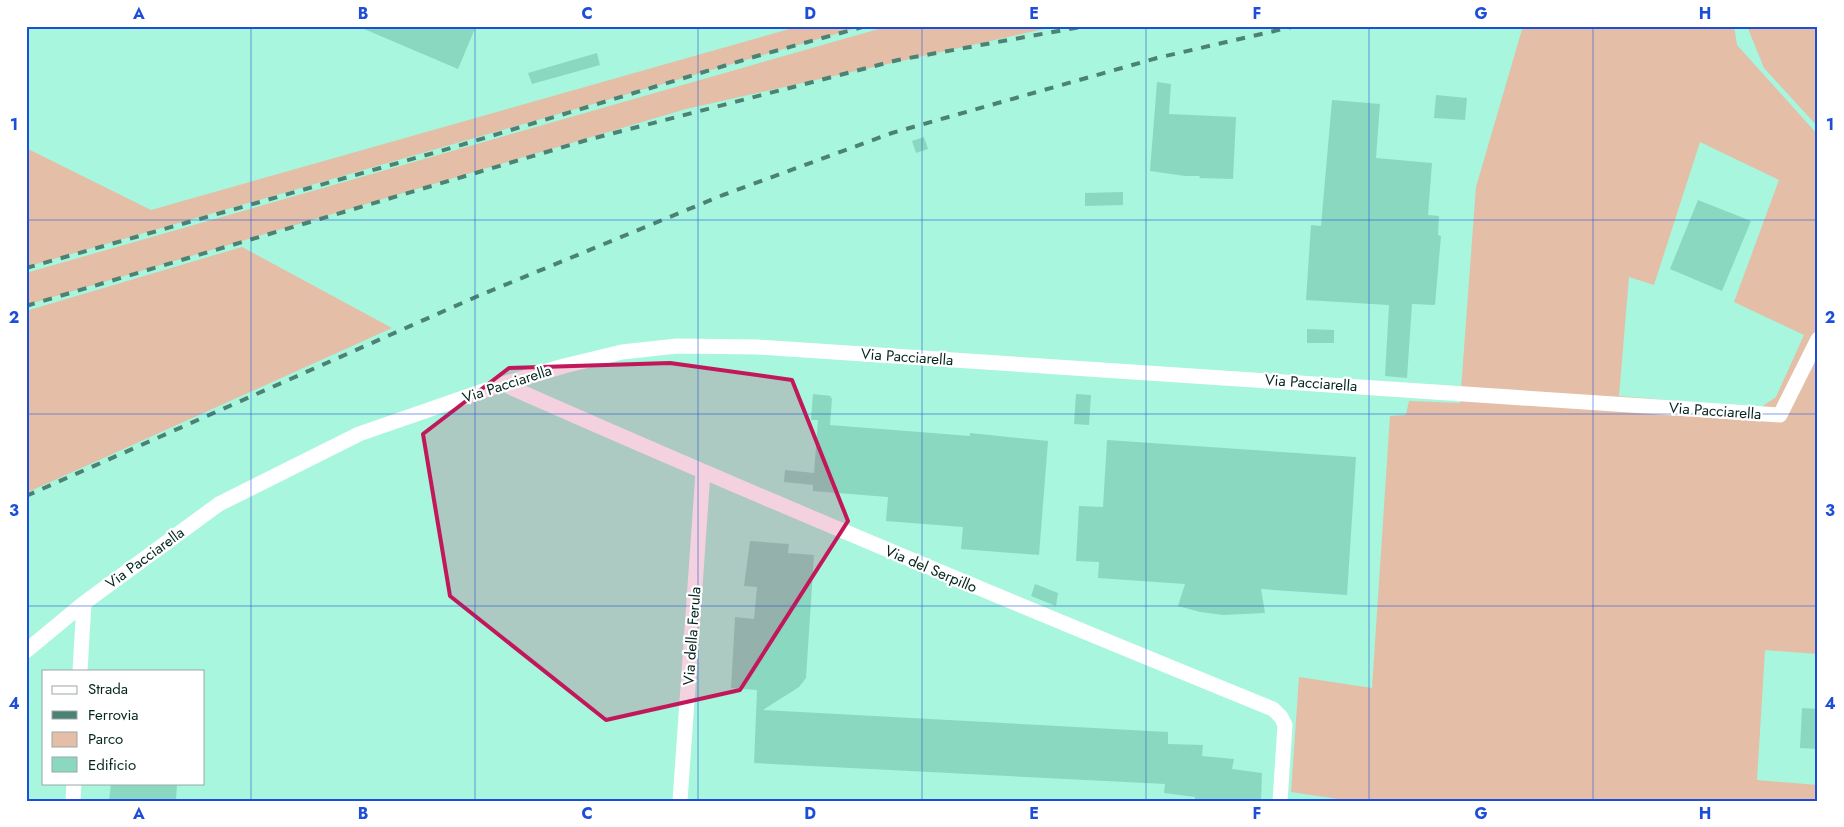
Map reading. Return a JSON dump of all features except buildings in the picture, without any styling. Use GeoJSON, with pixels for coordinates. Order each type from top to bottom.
{"type":"FeatureCollection","features":[{"type":"Feature","properties":{"kind":"street","name":"Via Pacciarella"},"geometry":{"type":"LineString","coordinates":[[26,651],[84,603],[219,504],[358,434],[503,384],[564,366],[622,352],[677,346],[747,347],[1780,415],[1818,339]]}},
{"type":"Feature","properties":{"kind":"street","name":"Via del Serpillo"},"geometry":{"type":"LineString","coordinates":[[503,384],[703,472],[1009,602],[1273,709],[1281,716],[1285,725],[1280,801]]}},
{"type":"Feature","properties":{"kind":"street","name":"Via della Ferula"},"geometry":{"type":"LineString","coordinates":[[680,801],[703,472]]}},
{"type":"Feature","properties":{"kind":"street"},"geometry":{"type":"LineString","coordinates":[[80,670],[84,603]]}},
{"type":"Feature","properties":{"kind":"street"},"geometry":{"type":"LineString","coordinates":[[73,801],[74,784]]}},
{"type":"Feature","properties":{"kind":"highlighted area"},"geometry":{"type":"Polygon","coordinates":[[[670,363],[792,380],[848,521],[740,690],[606,720],[450,596],[423,434],[509,368],[670,363]]]}},
{"type":"Feature","properties":{"kind":"green space"},"geometry":{"type":"Polygon","coordinates":[[[800,26],[864,26],[26,267],[26,148],[151,210],[800,26]]]}},
{"type":"Feature","properties":{"kind":"green space"},"geometry":{"type":"Polygon","coordinates":[[[889,26],[1057,26],[686,109],[26,305],[26,273],[889,26]]]}},
{"type":"Feature","properties":{"kind":"green space"},"geometry":{"type":"Polygon","coordinates":[[[1523,26],[1734,26],[1737,45],[1818,135],[1818,654],[1765,650],[1757,780],[1818,785],[1818,801],[1351,801],[1291,792],[1299,677],[1372,688],[1390,416],[1406,415],[1409,401],[1460,403],[1476,187],[1523,26]],[[1700,142],[1654,285],[1629,277],[1619,396],[1760,408],[1776,397],[1804,335],[1734,302],[1779,180],[1700,142]]]}},
{"type":"Feature","properties":{"kind":"green space"},"geometry":{"type":"Polygon","coordinates":[[[1747,26],[1818,26],[1818,127],[1764,68],[1747,26]]]}},
{"type":"Feature","properties":{"kind":"green space"},"geometry":{"type":"Polygon","coordinates":[[[242,247],[392,328],[26,493],[26,311],[242,247]]]}},
{"type":"Feature","properties":{"kind":"railway"},"geometry":{"type":"LineString","coordinates":[[26,268],[451,148],[757,56],[866,26]]}},
{"type":"Feature","properties":{"kind":"railway"},"geometry":{"type":"LineString","coordinates":[[26,306],[587,140],[898,60],[1086,26]]}},
{"type":"Feature","properties":{"kind":"railway"},"geometry":{"type":"LineString","coordinates":[[26,496],[478,296],[723,195],[892,133],[1157,58],[1296,26]]}}]}
